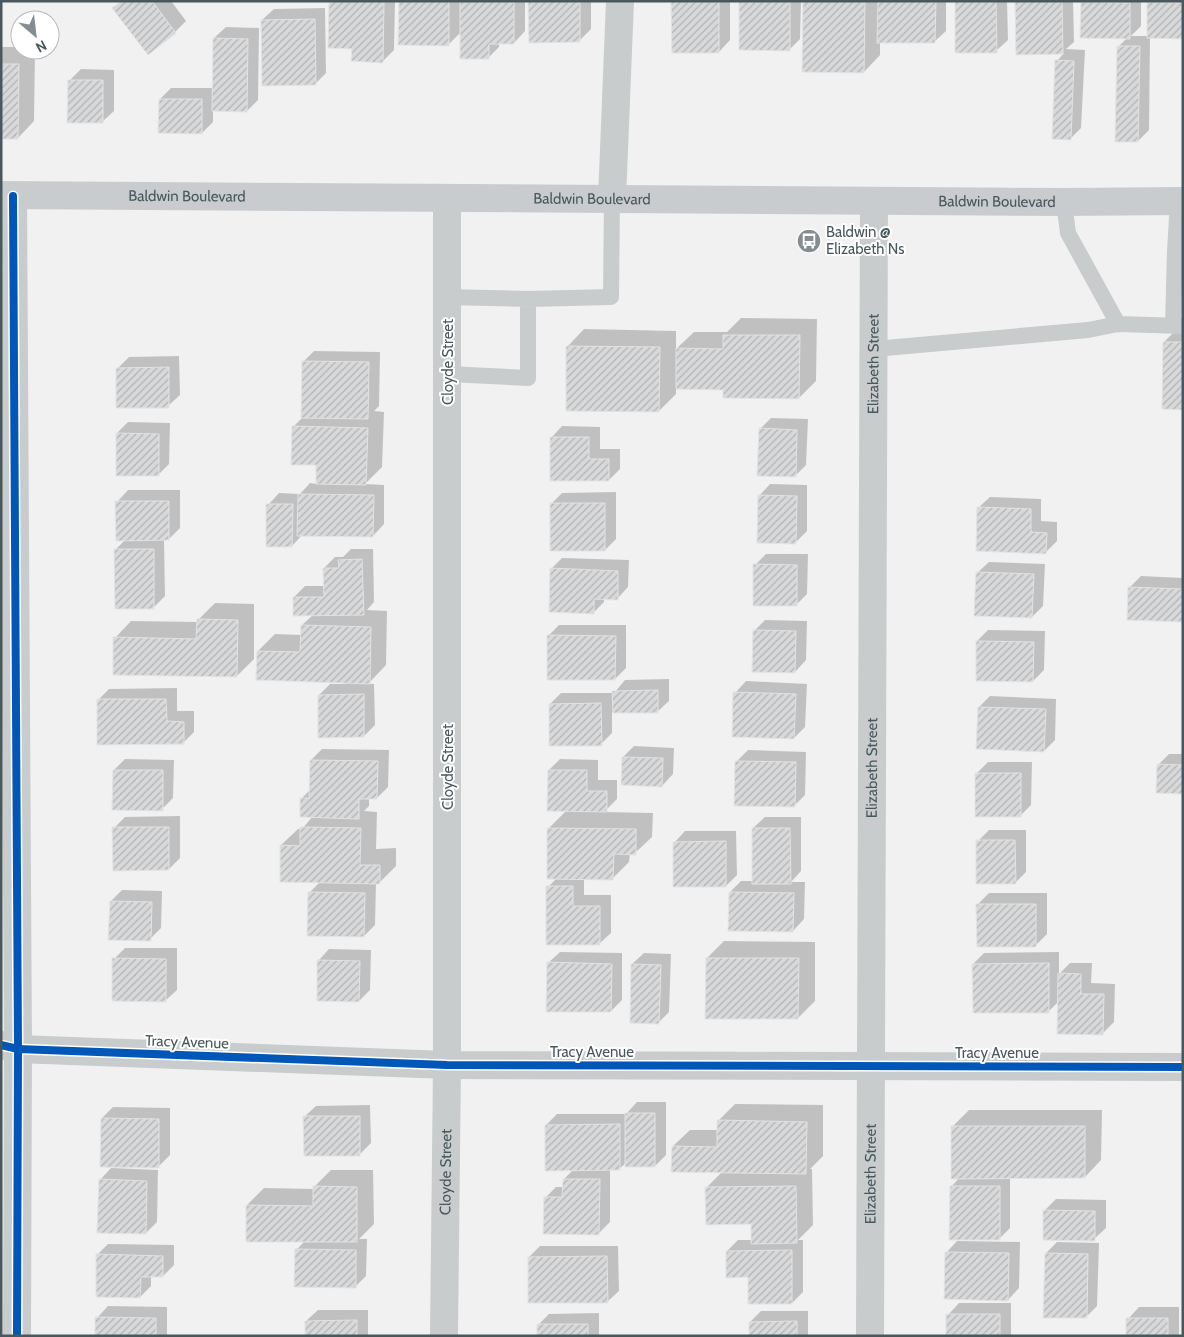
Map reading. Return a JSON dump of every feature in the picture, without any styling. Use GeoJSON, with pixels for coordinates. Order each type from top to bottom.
{"type":"FeatureCollection","features":[{"type":"Feature","properties":{"kind":"main road","name":"Baldwin Boulevard"},"geometry":{"type":"LineString","coordinates":[[7,196],[1180,201]]}},
{"type":"Feature","properties":{"kind":"street"},"geometry":{"type":"LineString","coordinates":[[612,199],[620,1]]}},
{"type":"Feature","properties":{"kind":"street"},"geometry":{"type":"LineString","coordinates":[[7,196],[10,1047],[17,1336]]}},
{"type":"Feature","properties":{"kind":"street","name":"Cloyde Street"},"geometry":{"type":"LineString","coordinates":[[444,1336],[447,1065],[448,198]]}},
{"type":"Feature","properties":{"kind":"street","name":"Elizabeth Street"},"geometry":{"type":"LineString","coordinates":[[870,1336],[874,201]]}},
{"type":"Feature","properties":{"kind":"street","name":"Tracy Avenue"},"geometry":{"type":"LineString","coordinates":[[10,1047],[447,1065],[1183,1067]]}},
{"type":"Feature","properties":{"kind":"lane"},"geometry":{"type":"LineString","coordinates":[[448,297],[528,299],[611,297],[612,199]]}},
{"type":"Feature","properties":{"kind":"lane"},"geometry":{"type":"LineString","coordinates":[[874,349],[1088,330],[1118,324],[1178,326],[1180,201]]}},
{"type":"Feature","properties":{"kind":"lane"},"geometry":{"type":"LineString","coordinates":[[1064,202],[1068,233],[1118,324]]}},
{"type":"Feature","properties":{"kind":"lane"},"geometry":{"type":"LineString","coordinates":[[448,374],[528,378],[528,299]]}},
{"type":"Feature","properties":{"kind":"building"},"geometry":{"type":"Polygon","coordinates":[[[122,1],[152,1],[176,33],[148,55],[112,8],[122,1]]]}},
{"type":"Feature","properties":{"kind":"building"},"geometry":{"type":"Polygon","coordinates":[[[329,1],[384,1],[383,63],[351,61],[352,49],[328,48],[329,1]]]}},
{"type":"Feature","properties":{"kind":"building"},"geometry":{"type":"Polygon","coordinates":[[[399,1],[449,1],[449,46],[398,45],[399,1]]]}},
{"type":"Feature","properties":{"kind":"building"},"geometry":{"type":"Polygon","coordinates":[[[460,1],[514,1],[514,44],[489,44],[489,59],[460,59],[460,1]]]}},
{"type":"Feature","properties":{"kind":"building"},"geometry":{"type":"Polygon","coordinates":[[[528,1],[580,1],[580,42],[529,43],[528,1]]]}},
{"type":"Feature","properties":{"kind":"building"},"geometry":{"type":"Polygon","coordinates":[[[671,1],[719,1],[719,53],[672,53],[671,1]]]}},
{"type":"Feature","properties":{"kind":"building"},"geometry":{"type":"Polygon","coordinates":[[[739,1],[790,1],[790,51],[739,50],[739,1]]]}},
{"type":"Feature","properties":{"kind":"building"},"geometry":{"type":"Polygon","coordinates":[[[803,1],[865,1],[864,73],[802,72],[803,1]]]}},
{"type":"Feature","properties":{"kind":"building"},"geometry":{"type":"Polygon","coordinates":[[[878,1],[936,1],[935,43],[877,43],[878,1]]]}},
{"type":"Feature","properties":{"kind":"building"},"geometry":{"type":"Polygon","coordinates":[[[955,1],[996,1],[997,53],[955,53],[955,1]]]}},
{"type":"Feature","properties":{"kind":"building"},"geometry":{"type":"Polygon","coordinates":[[[1015,1],[1062,1],[1063,54],[1016,55],[1015,1]]]}},
{"type":"Feature","properties":{"kind":"building"},"geometry":{"type":"Polygon","coordinates":[[[1081,2],[1130,3],[1130,39],[1080,38],[1081,2]]]}},
{"type":"Feature","properties":{"kind":"building"},"geometry":{"type":"Polygon","coordinates":[[[1147,2],[1183,3],[1183,39],[1147,38],[1147,2]]]}},
{"type":"Feature","properties":{"kind":"building"},"geometry":{"type":"Polygon","coordinates":[[[315,19],[316,85],[262,86],[261,20],[315,19]]]}},
{"type":"Feature","properties":{"kind":"building"},"geometry":{"type":"Polygon","coordinates":[[[213,38],[248,39],[247,112],[212,111],[213,38]]]}},
{"type":"Feature","properties":{"kind":"building"},"geometry":{"type":"Polygon","coordinates":[[[1117,46],[1140,46],[1138,142],[1115,142],[1117,46]]]}},
{"type":"Feature","properties":{"kind":"building"},"geometry":{"type":"Polygon","coordinates":[[[1055,60],[1074,61],[1071,140],[1052,139],[1055,60]]]}},
{"type":"Feature","properties":{"kind":"building"},"geometry":{"type":"Polygon","coordinates":[[[1,64],[19,64],[18,139],[1,139],[1,64]]]}},
{"type":"Feature","properties":{"kind":"building"},"geometry":{"type":"Polygon","coordinates":[[[68,80],[103,80],[103,123],[67,123],[68,80]]]}},
{"type":"Feature","properties":{"kind":"building"},"geometry":{"type":"Polygon","coordinates":[[[159,99],[202,99],[202,134],[158,133],[159,99]]]}},
{"type":"Feature","properties":{"kind":"building"},"geometry":{"type":"Polygon","coordinates":[[[723,335],[800,335],[799,399],[723,398],[723,390],[676,389],[676,348],[723,349],[723,335]]]}},
{"type":"Feature","properties":{"kind":"building"},"geometry":{"type":"Polygon","coordinates":[[[1163,342],[1183,342],[1183,410],[1162,409],[1163,342]]]}},
{"type":"Feature","properties":{"kind":"building"},"geometry":{"type":"Polygon","coordinates":[[[566,346],[660,347],[659,412],[566,411],[566,346]]]}},
{"type":"Feature","properties":{"kind":"building"},"geometry":{"type":"Polygon","coordinates":[[[302,361],[369,362],[368,419],[301,418],[302,361]]]}},
{"type":"Feature","properties":{"kind":"building"},"geometry":{"type":"Polygon","coordinates":[[[169,367],[169,408],[116,408],[116,368],[169,367]]]}},
{"type":"Feature","properties":{"kind":"building"},"geometry":{"type":"Polygon","coordinates":[[[292,426],[368,428],[366,485],[316,484],[316,465],[291,465],[292,426]]]}},
{"type":"Feature","properties":{"kind":"building"},"geometry":{"type":"Polygon","coordinates":[[[759,428],[797,430],[796,477],[757,476],[759,428]]]}},
{"type":"Feature","properties":{"kind":"building"},"geometry":{"type":"Polygon","coordinates":[[[116,433],[159,434],[159,476],[116,476],[116,433]]]}},
{"type":"Feature","properties":{"kind":"building"},"geometry":{"type":"Polygon","coordinates":[[[550,437],[589,437],[589,459],[609,459],[609,481],[550,481],[550,437]]]}},
{"type":"Feature","properties":{"kind":"building"},"geometry":{"type":"Polygon","coordinates":[[[298,494],[374,495],[373,537],[297,536],[298,494]]]}},
{"type":"Feature","properties":{"kind":"building"},"geometry":{"type":"Polygon","coordinates":[[[758,495],[797,496],[796,544],[757,543],[758,495]]]}},
{"type":"Feature","properties":{"kind":"building"},"geometry":{"type":"Polygon","coordinates":[[[115,501],[169,501],[169,540],[116,541],[115,501]]]}},
{"type":"Feature","properties":{"kind":"building"},"geometry":{"type":"Polygon","coordinates":[[[550,503],[605,503],[605,551],[550,551],[550,503]]]}},
{"type":"Feature","properties":{"kind":"building"},"geometry":{"type":"Polygon","coordinates":[[[266,504],[293,504],[292,547],[266,547],[266,504]]]}},
{"type":"Feature","properties":{"kind":"building"},"geometry":{"type":"Polygon","coordinates":[[[977,507],[1031,509],[1031,532],[1047,533],[1046,554],[976,551],[977,507]]]}},
{"type":"Feature","properties":{"kind":"building"},"geometry":{"type":"Polygon","coordinates":[[[114,549],[154,549],[154,609],[115,609],[114,549]]]}},
{"type":"Feature","properties":{"kind":"building"},"geometry":{"type":"Polygon","coordinates":[[[362,559],[364,615],[293,616],[293,597],[324,597],[323,568],[339,568],[338,560],[362,559]]]}},
{"type":"Feature","properties":{"kind":"building"},"geometry":{"type":"Polygon","coordinates":[[[753,564],[797,565],[797,606],[753,606],[753,564]]]}},
{"type":"Feature","properties":{"kind":"building"},"geometry":{"type":"Polygon","coordinates":[[[550,568],[618,571],[618,600],[594,599],[594,614],[549,612],[550,568]]]}},
{"type":"Feature","properties":{"kind":"building"},"geometry":{"type":"Polygon","coordinates":[[[976,572],[1034,574],[1032,618],[974,616],[976,572]]]}},
{"type":"Feature","properties":{"kind":"building"},"geometry":{"type":"Polygon","coordinates":[[[1128,587],[1183,589],[1183,622],[1127,620],[1128,587]]]}},
{"type":"Feature","properties":{"kind":"building"},"geometry":{"type":"Polygon","coordinates":[[[197,619],[238,620],[237,677],[113,675],[113,637],[196,639],[197,619]]]}},
{"type":"Feature","properties":{"kind":"building"},"geometry":{"type":"Polygon","coordinates":[[[301,625],[371,627],[370,684],[256,680],[257,651],[300,652],[301,625]]]}},
{"type":"Feature","properties":{"kind":"building"},"geometry":{"type":"Polygon","coordinates":[[[753,630],[796,631],[795,673],[752,672],[753,630]]]}},
{"type":"Feature","properties":{"kind":"building"},"geometry":{"type":"Polygon","coordinates":[[[547,635],[616,636],[615,680],[547,680],[547,635]]]}},
{"type":"Feature","properties":{"kind":"building"},"geometry":{"type":"Polygon","coordinates":[[[976,641],[1034,642],[1033,682],[976,681],[976,641]]]}},
{"type":"Feature","properties":{"kind":"building"},"geometry":{"type":"Polygon","coordinates":[[[658,690],[658,713],[613,713],[612,691],[658,690]]]}},
{"type":"Feature","properties":{"kind":"building"},"geometry":{"type":"Polygon","coordinates":[[[733,692],[796,694],[794,739],[732,737],[733,692]]]}},
{"type":"Feature","properties":{"kind":"building"},"geometry":{"type":"Polygon","coordinates":[[[364,694],[364,737],[318,738],[318,695],[364,694]]]}},
{"type":"Feature","properties":{"kind":"building"},"geometry":{"type":"Polygon","coordinates":[[[97,699],[166,699],[167,721],[184,722],[184,744],[97,745],[97,699]]]}},
{"type":"Feature","properties":{"kind":"building"},"geometry":{"type":"Polygon","coordinates":[[[601,703],[602,746],[549,746],[549,704],[601,703]]]}},
{"type":"Feature","properties":{"kind":"building"},"geometry":{"type":"Polygon","coordinates":[[[978,707],[1046,709],[1044,752],[976,749],[978,707]]]}},
{"type":"Feature","properties":{"kind":"building"},"geometry":{"type":"Polygon","coordinates":[[[622,757],[663,758],[662,787],[621,785],[622,757]]]}},
{"type":"Feature","properties":{"kind":"building"},"geometry":{"type":"Polygon","coordinates":[[[310,760],[378,761],[377,799],[359,799],[359,819],[300,817],[300,798],[309,798],[310,760]]]}},
{"type":"Feature","properties":{"kind":"building"},"geometry":{"type":"Polygon","coordinates":[[[735,761],[796,762],[795,807],[734,806],[735,761]]]}},
{"type":"Feature","properties":{"kind":"building"},"geometry":{"type":"Polygon","coordinates":[[[1157,764],[1183,765],[1183,794],[1156,793],[1157,764]]]}},
{"type":"Feature","properties":{"kind":"building"},"geometry":{"type":"Polygon","coordinates":[[[113,770],[163,770],[163,811],[112,810],[113,770]]]}},
{"type":"Feature","properties":{"kind":"building"},"geometry":{"type":"Polygon","coordinates":[[[548,770],[587,770],[587,791],[607,791],[607,812],[547,811],[548,770]]]}},
{"type":"Feature","properties":{"kind":"building"},"geometry":{"type":"Polygon","coordinates":[[[975,773],[1021,773],[1021,817],[975,817],[975,773]]]}},
{"type":"Feature","properties":{"kind":"building"},"geometry":{"type":"Polygon","coordinates":[[[112,827],[169,827],[169,870],[113,871],[112,827]]]}},
{"type":"Feature","properties":{"kind":"building"},"geometry":{"type":"Polygon","coordinates":[[[300,827],[361,828],[360,865],[380,865],[380,884],[280,882],[280,845],[300,846],[300,827]]]}},
{"type":"Feature","properties":{"kind":"building"},"geometry":{"type":"Polygon","coordinates":[[[547,828],[636,829],[636,855],[614,854],[613,880],[547,879],[547,828]]]}},
{"type":"Feature","properties":{"kind":"building"},"geometry":{"type":"Polygon","coordinates":[[[752,828],[790,828],[791,884],[752,884],[752,828]]]}},
{"type":"Feature","properties":{"kind":"building"},"geometry":{"type":"Polygon","coordinates":[[[976,840],[1015,840],[1016,884],[976,884],[976,840]]]}},
{"type":"Feature","properties":{"kind":"building"},"geometry":{"type":"Polygon","coordinates":[[[726,841],[726,887],[673,887],[673,842],[726,841]]]}},
{"type":"Feature","properties":{"kind":"building"},"geometry":{"type":"Polygon","coordinates":[[[546,886],[573,886],[573,906],[600,906],[600,945],[546,945],[546,886]]]}},
{"type":"Feature","properties":{"kind":"building"},"geometry":{"type":"Polygon","coordinates":[[[308,892],[365,893],[364,937],[307,936],[308,892]]]}},
{"type":"Feature","properties":{"kind":"building"},"geometry":{"type":"Polygon","coordinates":[[[729,892],[794,893],[793,932],[728,931],[729,892]]]}},
{"type":"Feature","properties":{"kind":"building"},"geometry":{"type":"Polygon","coordinates":[[[110,901],[152,902],[151,941],[108,940],[110,901]]]}},
{"type":"Feature","properties":{"kind":"building"},"geometry":{"type":"Polygon","coordinates":[[[976,904],[1036,904],[1036,947],[977,947],[976,904]]]}},
{"type":"Feature","properties":{"kind":"building"},"geometry":{"type":"Polygon","coordinates":[[[112,958],[166,959],[166,1002],[112,1001],[112,958]]]}},
{"type":"Feature","properties":{"kind":"building"},"geometry":{"type":"Polygon","coordinates":[[[706,958],[799,958],[798,1019],[705,1019],[706,958]]]}},
{"type":"Feature","properties":{"kind":"building"},"geometry":{"type":"Polygon","coordinates":[[[317,960],[360,961],[359,1002],[317,1001],[317,960]]]}},
{"type":"Feature","properties":{"kind":"building"},"geometry":{"type":"Polygon","coordinates":[[[547,962],[612,964],[611,1012],[546,1012],[547,962]]]}},
{"type":"Feature","properties":{"kind":"building"},"geometry":{"type":"Polygon","coordinates":[[[1049,963],[1049,1013],[973,1013],[972,964],[1049,963]]]}},
{"type":"Feature","properties":{"kind":"building"},"geometry":{"type":"Polygon","coordinates":[[[631,964],[661,965],[659,1024],[630,1023],[631,964]]]}},
{"type":"Feature","properties":{"kind":"building"},"geometry":{"type":"Polygon","coordinates":[[[1058,973],[1081,974],[1081,994],[1104,994],[1103,1035],[1057,1034],[1058,973]]]}},
{"type":"Feature","properties":{"kind":"building"},"geometry":{"type":"Polygon","coordinates":[[[625,1113],[655,1113],[655,1167],[625,1167],[625,1113]]]}},
{"type":"Feature","properties":{"kind":"building"},"geometry":{"type":"Polygon","coordinates":[[[303,1116],[360,1116],[360,1156],[304,1156],[303,1116]]]}},
{"type":"Feature","properties":{"kind":"building"},"geometry":{"type":"Polygon","coordinates":[[[101,1118],[159,1119],[159,1168],[100,1167],[101,1118]]]}},
{"type":"Feature","properties":{"kind":"building"},"geometry":{"type":"Polygon","coordinates":[[[717,1120],[807,1122],[806,1174],[671,1172],[672,1146],[717,1147],[717,1120]]]}},
{"type":"Feature","properties":{"kind":"building"},"geometry":{"type":"Polygon","coordinates":[[[620,1124],[620,1170],[545,1171],[545,1125],[620,1124]]]}},
{"type":"Feature","properties":{"kind":"building"},"geometry":{"type":"Polygon","coordinates":[[[951,1126],[1085,1126],[1085,1178],[951,1179],[951,1126]]]}},
{"type":"Feature","properties":{"kind":"building"},"geometry":{"type":"Polygon","coordinates":[[[99,1179],[147,1181],[146,1234],[97,1233],[99,1179]]]}},
{"type":"Feature","properties":{"kind":"building"},"geometry":{"type":"Polygon","coordinates":[[[563,1179],[600,1179],[599,1235],[543,1234],[544,1197],[562,1197],[563,1179]]]}},
{"type":"Feature","properties":{"kind":"building"},"geometry":{"type":"Polygon","coordinates":[[[313,1186],[357,1187],[357,1242],[246,1242],[246,1205],[313,1206],[313,1186]]]}},
{"type":"Feature","properties":{"kind":"building"},"geometry":{"type":"Polygon","coordinates":[[[796,1186],[797,1243],[751,1244],[751,1224],[706,1225],[705,1187],[796,1186]]]}},
{"type":"Feature","properties":{"kind":"building"},"geometry":{"type":"Polygon","coordinates":[[[950,1186],[1000,1186],[1000,1240],[949,1240],[950,1186]]]}},
{"type":"Feature","properties":{"kind":"building"},"geometry":{"type":"Polygon","coordinates":[[[1043,1210],[1095,1211],[1095,1241],[1043,1240],[1043,1210]]]}},
{"type":"Feature","properties":{"kind":"building"},"geometry":{"type":"Polygon","coordinates":[[[295,1249],[356,1250],[356,1288],[294,1287],[295,1249]]]}},
{"type":"Feature","properties":{"kind":"building"},"geometry":{"type":"Polygon","coordinates":[[[792,1250],[792,1304],[748,1304],[748,1277],[726,1278],[726,1251],[792,1250]]]}},
{"type":"Feature","properties":{"kind":"building"},"geometry":{"type":"Polygon","coordinates":[[[945,1252],[1009,1253],[1008,1301],[944,1299],[945,1252]]]}},
{"type":"Feature","properties":{"kind":"building"},"geometry":{"type":"Polygon","coordinates":[[[1045,1253],[1088,1254],[1087,1318],[1043,1318],[1045,1253]]]}},
{"type":"Feature","properties":{"kind":"building"},"geometry":{"type":"Polygon","coordinates":[[[96,1254],[163,1256],[163,1277],[141,1277],[140,1298],[96,1297],[96,1254]]]}},
{"type":"Feature","properties":{"kind":"building"},"geometry":{"type":"Polygon","coordinates":[[[607,1256],[608,1303],[528,1303],[528,1257],[607,1256]]]}},
{"type":"Feature","properties":{"kind":"building"},"geometry":{"type":"Polygon","coordinates":[[[946,1314],[1000,1314],[1000,1336],[946,1336],[946,1314]]]}},
{"type":"Feature","properties":{"kind":"building"},"geometry":{"type":"Polygon","coordinates":[[[95,1317],[156,1318],[156,1336],[95,1336],[95,1317]]]}},
{"type":"Feature","properties":{"kind":"building"},"geometry":{"type":"Polygon","coordinates":[[[1126,1318],[1168,1318],[1168,1336],[1126,1336],[1126,1318]]]}},
{"type":"Feature","properties":{"kind":"building"},"geometry":{"type":"Polygon","coordinates":[[[357,1320],[357,1336],[305,1336],[305,1321],[357,1320]]]}},
{"type":"Feature","properties":{"kind":"building"},"geometry":{"type":"Polygon","coordinates":[[[797,1321],[797,1336],[749,1336],[749,1322],[797,1321]]]}},
{"type":"Feature","properties":{"kind":"building"},"geometry":{"type":"Polygon","coordinates":[[[537,1324],[588,1324],[588,1336],[537,1336],[537,1324]]]}},
{"type":"Feature","properties":{"kind":"cycle path"},"geometry":{"type":"LineString","coordinates":[[13,196],[18,1049],[17,1336]]}},
{"type":"Feature","properties":{"kind":"cycle path"},"geometry":{"type":"LineString","coordinates":[[1,1045],[18,1049],[447,1065],[1183,1067]]}},
{"type":"Feature","properties":{"kind":"place","name":"Baldwin @ Elizabeth Ns"},"geometry":{"type":"Point","coordinates":[809,241]}}]}
